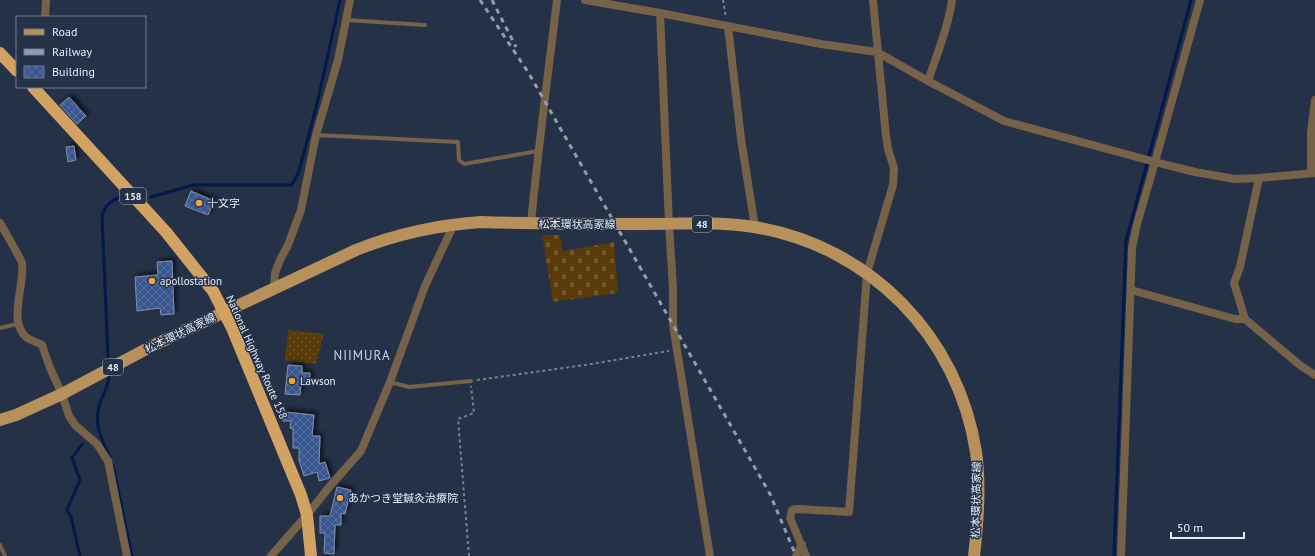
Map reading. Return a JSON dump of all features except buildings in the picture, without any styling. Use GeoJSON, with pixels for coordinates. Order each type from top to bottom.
{"type":"FeatureCollection","features":[{"type":"Feature","properties":{"kind":"highway"},"geometry":{"type":"LineString","coordinates":[[0,53],[16,70]]}},
{"type":"Feature","properties":{"kind":"highway","name":"National Highway Route 158"},"geometry":{"type":"LineString","coordinates":[[34,88],[166,232],[213,291],[224,312],[301,494],[307,515],[311,556]]}},
{"type":"Feature","properties":{"kind":"main road","name":"松本環状高家線"},"geometry":{"type":"LineString","coordinates":[[0,420],[16,415],[62,394],[152,346],[380,240],[430,228],[481,222],[738,225],[755,227],[782,232],[824,248],[854,264],[902,302],[916,318],[941,354],[954,376],[962,394],[973,433],[978,472],[974,556]]}},
{"type":"Feature","properties":{"kind":"street"},"geometry":{"type":"LineString","coordinates":[[45,16],[46,0]]}},
{"type":"Feature","properties":{"kind":"street"},"geometry":{"type":"LineString","coordinates":[[274,288],[275,273],[288,245],[301,210],[316,136],[338,60],[350,0]]}},
{"type":"Feature","properties":{"kind":"street"},"geometry":{"type":"LineString","coordinates":[[531,223],[538,151],[557,0]]}},
{"type":"Feature","properties":{"kind":"street"},"geometry":{"type":"LineString","coordinates":[[585,0],[626,4],[660,13],[821,44],[877,52],[1004,121],[1155,162],[1195,172],[1236,179],[1313,173],[1311,132],[1315,100]]}},
{"type":"Feature","properties":{"kind":"street"},"geometry":{"type":"LineString","coordinates":[[806,556],[790,518],[792,510],[798,509],[849,512],[867,273],[893,185],[894,168],[888,149],[886,136],[873,0]]}},
{"type":"Feature","properties":{"kind":"street"},"geometry":{"type":"LineString","coordinates":[[928,81],[944,35],[952,0]]}},
{"type":"Feature","properties":{"kind":"street"},"geometry":{"type":"LineString","coordinates":[[1121,556],[1133,242],[1200,0]]}},
{"type":"Feature","properties":{"kind":"street"},"geometry":{"type":"LineString","coordinates":[[660,13],[674,325],[710,556]]}},
{"type":"Feature","properties":{"kind":"street"},"geometry":{"type":"LineString","coordinates":[[727,26],[741,139],[755,227]]}},
{"type":"Feature","properties":{"kind":"street"},"geometry":{"type":"LineString","coordinates":[[45,88],[45,100]]}},
{"type":"Feature","properties":{"kind":"street"},"geometry":{"type":"LineString","coordinates":[[1259,178],[1240,266],[1234,283],[1245,319],[1300,366],[1315,375]]}},
{"type":"Feature","properties":{"kind":"street"},"geometry":{"type":"LineString","coordinates":[[0,223],[22,262],[22,283],[19,301],[18,324],[24,336],[42,346],[62,394],[69,416],[75,425],[98,444],[108,461],[127,556]]}},
{"type":"Feature","properties":{"kind":"street"},"geometry":{"type":"LineString","coordinates":[[271,556],[361,450],[390,382],[425,286],[454,224]]}},
{"type":"Feature","properties":{"kind":"street"},"geometry":{"type":"LineString","coordinates":[[1131,290],[1235,319],[1245,319]]}},
{"type":"Feature","properties":{"kind":"street"},"geometry":{"type":"LineString","coordinates":[[796,556],[802,544]]}},
{"type":"Feature","properties":{"kind":"lane"},"geometry":{"type":"LineString","coordinates":[[346,20],[424,25]]}},
{"type":"Feature","properties":{"kind":"lane"},"geometry":{"type":"LineString","coordinates":[[316,136],[458,142],[459,160],[464,164],[538,151]]}},
{"type":"Feature","properties":{"kind":"lane"},"geometry":{"type":"LineString","coordinates":[[0,328],[18,324]]}},
{"type":"Feature","properties":{"kind":"lane"},"geometry":{"type":"LineString","coordinates":[[390,382],[409,387],[470,381]]}},
{"type":"Feature","properties":{"kind":"lane"},"geometry":{"type":"LineString","coordinates":[[0,545],[5,556]]}},
{"type":"Feature","properties":{"kind":"path"},"geometry":{"type":"LineString","coordinates":[[723,0],[727,26]]}},
{"type":"Feature","properties":{"kind":"path"},"geometry":{"type":"LineString","coordinates":[[469,556],[458,419],[474,413],[470,381],[585,365],[677,350]]}},
{"type":"Feature","properties":{"kind":"green space"},"geometry":{"type":"Polygon","coordinates":[[[542,235],[560,235],[563,251],[614,242],[618,293],[553,302],[542,235]]]}},
{"type":"Feature","properties":{"kind":"green space"},"geometry":{"type":"Polygon","coordinates":[[[288,330],[324,334],[316,364],[285,361],[288,330]]]}},
{"type":"Feature","properties":{"kind":"waterway"},"geometry":{"type":"LineString","coordinates":[[151,197],[193,185],[292,185],[299,171],[317,104],[340,0]]}},
{"type":"Feature","properties":{"kind":"waterway"},"geometry":{"type":"LineString","coordinates":[[1114,556],[1126,241],[1191,0]]}},
{"type":"Feature","properties":{"kind":"waterway"},"geometry":{"type":"LineString","coordinates":[[108,357],[102,216],[108,204],[120,197]]}},
{"type":"Feature","properties":{"kind":"waterway"},"geometry":{"type":"LineString","coordinates":[[109,376],[107,387],[100,403],[97,418],[99,431],[110,457]]}},
{"type":"Feature","properties":{"kind":"waterway"},"geometry":{"type":"LineString","coordinates":[[80,556],[71,517],[67,510],[80,480],[72,458],[82,444]]}},
{"type":"Feature","properties":{"kind":"waterway"},"geometry":{"type":"LineString","coordinates":[[113,466],[132,556]]}},
{"type":"Feature","properties":{"kind":"railway"},"geometry":{"type":"LineString","coordinates":[[480,0],[528,72],[770,494],[796,556]]}},
{"type":"Feature","properties":{"kind":"railway"},"geometry":{"type":"LineString","coordinates":[[492,0],[516,47]]}},
{"type":"Feature","properties":{"kind":"place","name":"十文字"},"geometry":{"type":"Point","coordinates":[199,203]}},
{"type":"Feature","properties":{"kind":"place","name":"apollostation"},"geometry":{"type":"Point","coordinates":[152,281]}},
{"type":"Feature","properties":{"kind":"place","name":"Lawson"},"geometry":{"type":"Point","coordinates":[292,381]}},
{"type":"Feature","properties":{"kind":"place","name":"あかつき堂鍼灸治療院"},"geometry":{"type":"Point","coordinates":[340,498]}},
{"type":"Feature","properties":{"kind":"district","name":"NIIMURA"},"geometry":{"type":"Point","coordinates":[362,355]}}]}
